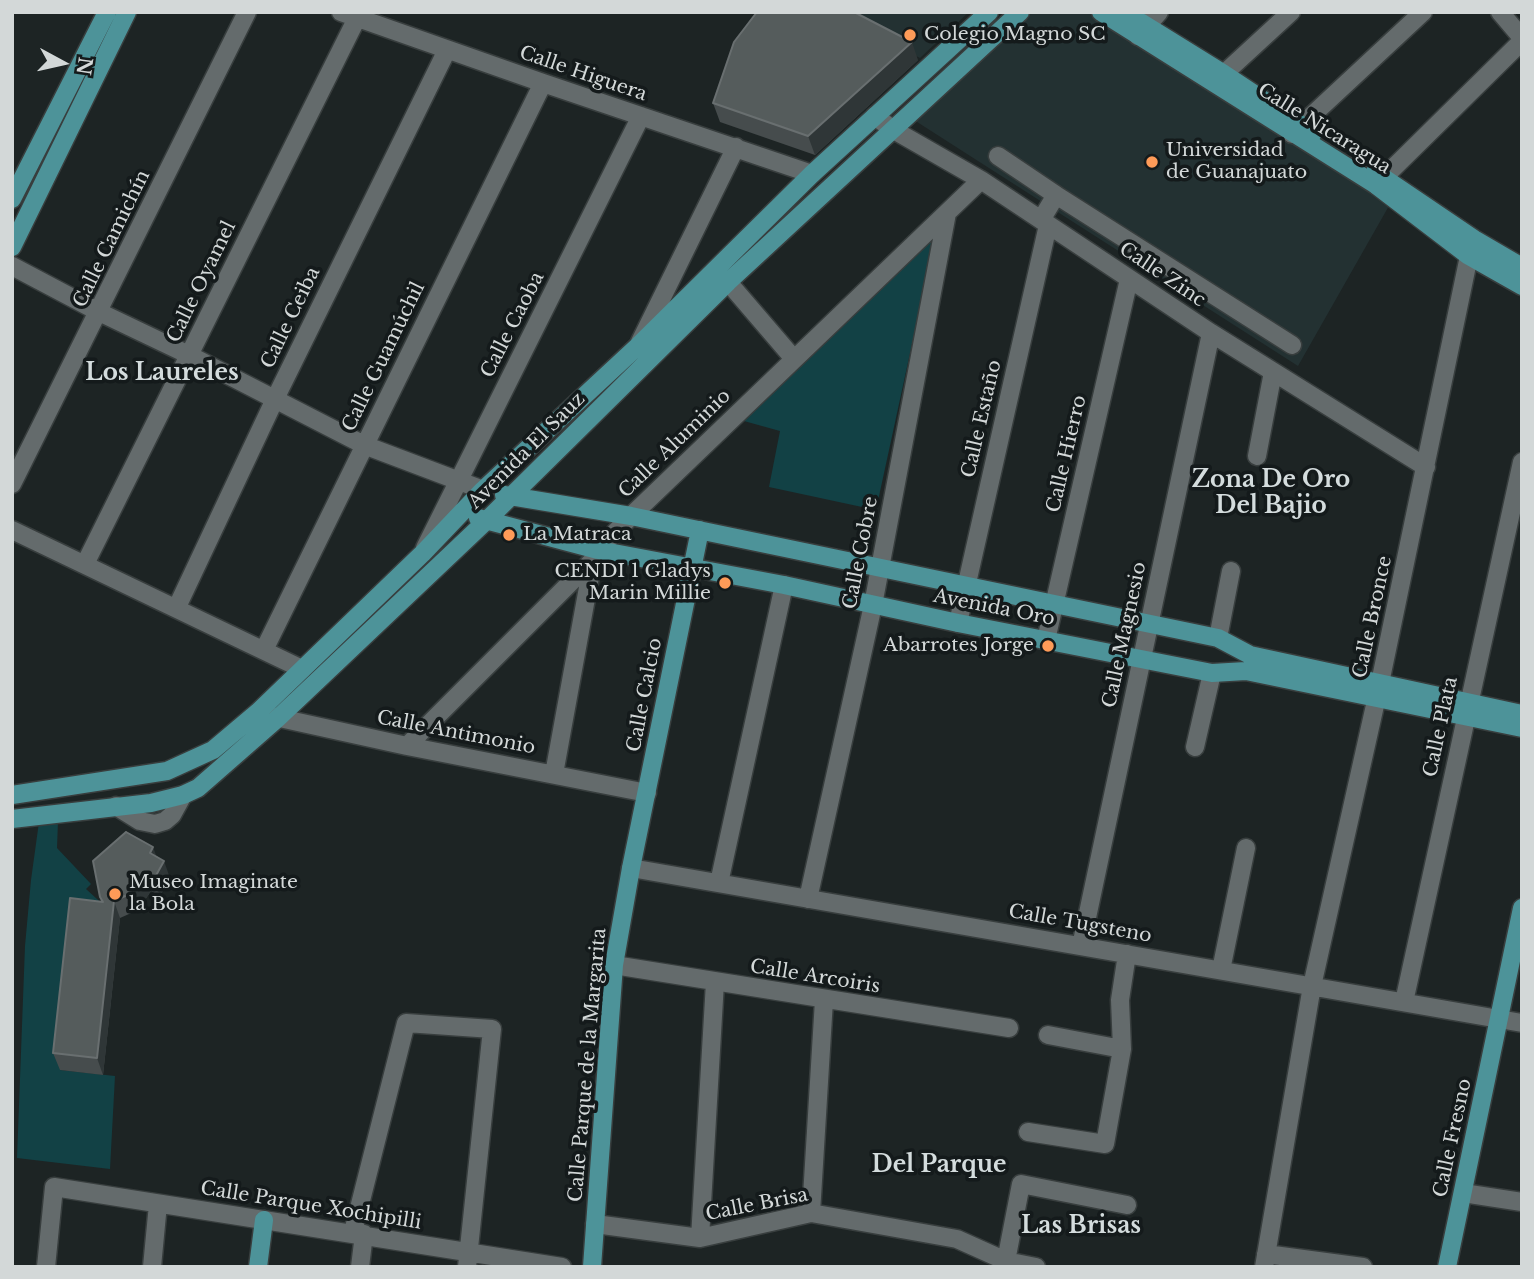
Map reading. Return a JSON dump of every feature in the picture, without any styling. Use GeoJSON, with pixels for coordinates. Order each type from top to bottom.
{"type":"FeatureCollection","features":[{"type":"Feature","properties":{"kind":"main road"},"geometry":{"type":"LineString","coordinates":[[12,199],[107,12]]}},
{"type":"Feature","properties":{"kind":"main road"},"geometry":{"type":"LineString","coordinates":[[12,247],[127,12]]}},
{"type":"Feature","properties":{"kind":"main road","name":"Avenida El Sauz"},"geometry":{"type":"LineString","coordinates":[[12,795],[167,771],[213,750],[258,712],[424,553],[483,490],[639,345],[812,174],[989,12]]}},
{"type":"Feature","properties":{"kind":"main road","name":"Avenida El Sauz"},"geometry":{"type":"LineString","coordinates":[[12,819],[151,803],[183,795],[198,788],[278,718],[486,521],[727,282],[1020,12]]}},
{"type":"Feature","properties":{"kind":"main road","name":"Calle Nicaragua"},"geometry":{"type":"LineString","coordinates":[[1101,12],[1147,24]]}},
{"type":"Feature","properties":{"kind":"main road","name":"Calle Nicaragua"},"geometry":{"type":"LineString","coordinates":[[1124,12],[1147,24],[1218,79],[1296,129],[1522,267]]}},
{"type":"Feature","properties":{"kind":"main road","name":"Calle Nicaragua"},"geometry":{"type":"LineString","coordinates":[[1380,181],[1469,256],[1522,286]]}},
{"type":"Feature","properties":{"kind":"main road","name":"Avenida Oro"},"geometry":{"type":"LineString","coordinates":[[483,490],[510,497],[631,516],[1218,638],[1250,655],[1379,691]]}},
{"type":"Feature","properties":{"kind":"main road","name":"Avenida Oro"},"geometry":{"type":"LineString","coordinates":[[461,513],[595,555],[691,568],[785,585],[958,623],[1212,673],[1246,671],[1379,691],[1467,709],[1522,714]]}},
{"type":"Feature","properties":{"kind":"main road","name":"Calle Calcio"},"geometry":{"type":"LineString","coordinates":[[631,868],[700,530]]}},
{"type":"Feature","properties":{"kind":"main road","name":"Avenida Oro"},"geometry":{"type":"LineString","coordinates":[[1467,709],[1522,728]]}},
{"type":"Feature","properties":{"kind":"main road","name":"Calle Parque de la Margarita"},"geometry":{"type":"LineString","coordinates":[[592,1267],[614,965],[631,868]]}},
{"type":"Feature","properties":{"kind":"main road","name":"Calle Fresno"},"geometry":{"type":"LineString","coordinates":[[1447,1267],[1522,908]]}},
{"type":"Feature","properties":{"kind":"main road"},"geometry":{"type":"LineString","coordinates":[[258,1267],[264,1220]]}},
{"type":"Feature","properties":{"kind":"street","name":"Calle Camichín"},"geometry":{"type":"LineString","coordinates":[[12,484],[247,12]]}},
{"type":"Feature","properties":{"kind":"street"},"geometry":{"type":"LineString","coordinates":[[1218,79],[1290,12]]}},
{"type":"Feature","properties":{"kind":"street"},"geometry":{"type":"LineString","coordinates":[[1296,129],[1423,12]]}},
{"type":"Feature","properties":{"kind":"street"},"geometry":{"type":"LineString","coordinates":[[1380,181],[1522,39],[1500,12]]}},
{"type":"Feature","properties":{"kind":"street","name":"Calle Higuera"},"geometry":{"type":"LineString","coordinates":[[349,15],[812,174]]}},
{"type":"Feature","properties":{"kind":"street","name":"Calle Oyamel"},"geometry":{"type":"LineString","coordinates":[[85,564],[189,355],[349,15]]}},
{"type":"Feature","properties":{"kind":"street","name":"Calle Ceiba"},"geometry":{"type":"LineString","coordinates":[[177,607],[275,399],[447,50]]}},
{"type":"Feature","properties":{"kind":"street","name":"Calle Guamúchil"},"geometry":{"type":"LineString","coordinates":[[264,650],[543,83]]}},
{"type":"Feature","properties":{"kind":"street","name":"Calle Caoba"},"geometry":{"type":"LineString","coordinates":[[424,553],[641,116]]}},
{"type":"Feature","properties":{"kind":"street","name":"Calle Zinc"},"geometry":{"type":"LineString","coordinates":[[875,116],[892,129],[981,180],[1211,333],[1426,467]]}},
{"type":"Feature","properties":{"kind":"street"},"geometry":{"type":"LineString","coordinates":[[639,345],[736,147]]}},
{"type":"Feature","properties":{"kind":"street"},"geometry":{"type":"LineString","coordinates":[[998,156],[1292,345]]}},
{"type":"Feature","properties":{"kind":"street","name":"Calle Aluminio"},"geometry":{"type":"LineString","coordinates":[[407,746],[631,516],[981,180]]}},
{"type":"Feature","properties":{"kind":"street","name":"Calle Estaño"},"geometry":{"type":"LineString","coordinates":[[958,623],[1045,222],[1056,195]]}},
{"type":"Feature","properties":{"kind":"street","name":"Calle Cobre"},"geometry":{"type":"LineString","coordinates":[[808,899],[873,605],[947,213]]}},
{"type":"Feature","properties":{"kind":"street","name":"Calle Bronce"},"geometry":{"type":"LineString","coordinates":[[1265,1261],[1312,986],[1379,691],[1469,256]]}},
{"type":"Feature","properties":{"kind":"street"},"geometry":{"type":"LineString","coordinates":[[12,265],[99,312],[365,445],[483,490]]}},
{"type":"Feature","properties":{"kind":"street","name":"Calle Hierro"},"geometry":{"type":"LineString","coordinates":[[1046,640],[1129,279]]}},
{"type":"Feature","properties":{"kind":"street"},"geometry":{"type":"LineString","coordinates":[[727,282],[794,359]]}},
{"type":"Feature","properties":{"kind":"street","name":"Calle Magnesio"},"geometry":{"type":"LineString","coordinates":[[1081,946],[1211,333]]}},
{"type":"Feature","properties":{"kind":"street"},"geometry":{"type":"LineString","coordinates":[[1257,456],[1273,372]]}},
{"type":"Feature","properties":{"kind":"street","name":"Calle Plata"},"geometry":{"type":"LineString","coordinates":[[1404,1002],[1522,462]]}},
{"type":"Feature","properties":{"kind":"street"},"geometry":{"type":"LineString","coordinates":[[12,530],[302,669]]}},
{"type":"Feature","properties":{"kind":"street"},"geometry":{"type":"LineString","coordinates":[[554,774],[595,555]]}},
{"type":"Feature","properties":{"kind":"street"},"geometry":{"type":"LineString","coordinates":[[1218,638],[1231,571]]}},
{"type":"Feature","properties":{"kind":"street"},"geometry":{"type":"LineString","coordinates":[[719,883],[785,585]]}},
{"type":"Feature","properties":{"kind":"street"},"geometry":{"type":"LineString","coordinates":[[1195,747],[1212,673]]}},
{"type":"Feature","properties":{"kind":"street","name":"Calle Antimonio"},"geometry":{"type":"LineString","coordinates":[[258,712],[407,746],[647,793]]}},
{"type":"Feature","properties":{"kind":"street"},"geometry":{"type":"LineString","coordinates":[[1221,970],[1246,848]]}},
{"type":"Feature","properties":{"kind":"street","name":"Calle Tugsteno"},"geometry":{"type":"LineString","coordinates":[[631,868],[1522,1023]]}},
{"type":"Feature","properties":{"kind":"street"},"geometry":{"type":"LineString","coordinates":[[1028,1132],[1105,1144],[1122,1049],[1120,1000],[1127,954]]}},
{"type":"Feature","properties":{"kind":"street","name":"Calle Arcoiris"},"geometry":{"type":"LineString","coordinates":[[614,965],[1009,1028]]}},
{"type":"Feature","properties":{"kind":"street"},"geometry":{"type":"LineString","coordinates":[[700,1238],[715,982]]}},
{"type":"Feature","properties":{"kind":"street"},"geometry":{"type":"LineString","coordinates":[[811,1213],[824,1000]]}},
{"type":"Feature","properties":{"kind":"street"},"geometry":{"type":"LineString","coordinates":[[360,1267],[359,1233],[406,1023],[492,1029],[468,1260]]}},
{"type":"Feature","properties":{"kind":"street"},"geometry":{"type":"LineString","coordinates":[[1048,1035],[1122,1049]]}},
{"type":"Feature","properties":{"kind":"street"},"geometry":{"type":"LineString","coordinates":[[1006,1261],[1021,1184],[1127,1205]]}},
{"type":"Feature","properties":{"kind":"street","name":"Calle Parque Xochipilli"},"geometry":{"type":"LineString","coordinates":[[46,1267],[54,1187],[359,1233],[468,1260],[562,1267]]}},
{"type":"Feature","properties":{"kind":"street"},"geometry":{"type":"LineString","coordinates":[[1463,1193],[1522,1202]]}},
{"type":"Feature","properties":{"kind":"street"},"geometry":{"type":"LineString","coordinates":[[152,1267],[158,1204]]}},
{"type":"Feature","properties":{"kind":"street","name":"Calle Brisa"},"geometry":{"type":"LineString","coordinates":[[595,1224],[700,1238],[811,1213],[957,1239],[1006,1261],[1036,1267]]}},
{"type":"Feature","properties":{"kind":"street"},"geometry":{"type":"LineString","coordinates":[[1265,1261],[1363,1267]]}},
{"type":"Feature","properties":{"kind":"shaded area","name":"Colegio Magno SC"},"geometry":{"type":"Polygon","coordinates":[[[831,12],[969,12],[920,58],[831,12]]]}},
{"type":"Feature","properties":{"kind":"shaded area","name":"Universidad de Guanajuato"},"geometry":{"type":"Polygon","coordinates":[[[1032,12],[1088,12],[1390,204],[1298,366],[914,120],[1019,19],[1032,12]]]}},
{"type":"Feature","properties":{"kind":"shaded area"},"geometry":{"type":"Polygon","coordinates":[[[938,224],[876,510],[769,487],[780,431],[744,421],[938,224]]]}},
{"type":"Feature","properties":{"kind":"shaded area"},"geometry":{"type":"Polygon","coordinates":[[[58,821],[57,848],[91,884],[86,889],[119,919],[60,1070],[115,1076],[110,1169],[17,1158],[25,946],[31,880],[39,822],[58,821]]]}},
{"type":"Feature","properties":{"kind":"building"},"geometry":{"type":"Polygon","coordinates":[[[757,12],[854,12],[912,42],[808,136],[713,103],[734,42],[757,12]]]}},
{"type":"Feature","properties":{"kind":"building"},"geometry":{"type":"Polygon","coordinates":[[[126,832],[153,847],[150,853],[164,861],[154,879],[145,874],[132,893],[114,901],[97,1058],[53,1053],[70,898],[103,902],[93,861],[126,832]]]}},
{"type":"Feature","properties":{"kind":"place","name":"Colegio Magno SC"},"geometry":{"type":"Point","coordinates":[910,35]}},
{"type":"Feature","properties":{"kind":"place","name":"Universidad de Guanajuato"},"geometry":{"type":"Point","coordinates":[1152,162]}},
{"type":"Feature","properties":{"kind":"place","name":"La Matraca"},"geometry":{"type":"Point","coordinates":[509,535]}},
{"type":"Feature","properties":{"kind":"place","name":"CENDI 1 Gladys Marin Millie"},"geometry":{"type":"Point","coordinates":[725,583]}},
{"type":"Feature","properties":{"kind":"place","name":"Abarrotes Jorge"},"geometry":{"type":"Point","coordinates":[1048,646]}},
{"type":"Feature","properties":{"kind":"place","name":"Museo Imaginate la Bola"},"geometry":{"type":"Point","coordinates":[115,894]}},
{"type":"Feature","properties":{"kind":"district","name":"Los Laureles"},"geometry":{"type":"Point","coordinates":[162,374]}},
{"type":"Feature","properties":{"kind":"district","name":"Zona De Oro Del Bajio"},"geometry":{"type":"Point","coordinates":[1271,494]}},
{"type":"Feature","properties":{"kind":"district","name":"Del Parque"},"geometry":{"type":"Point","coordinates":[939,1166]}},
{"type":"Feature","properties":{"kind":"district","name":"Las Brisas"},"geometry":{"type":"Point","coordinates":[1081,1227]}}]}
